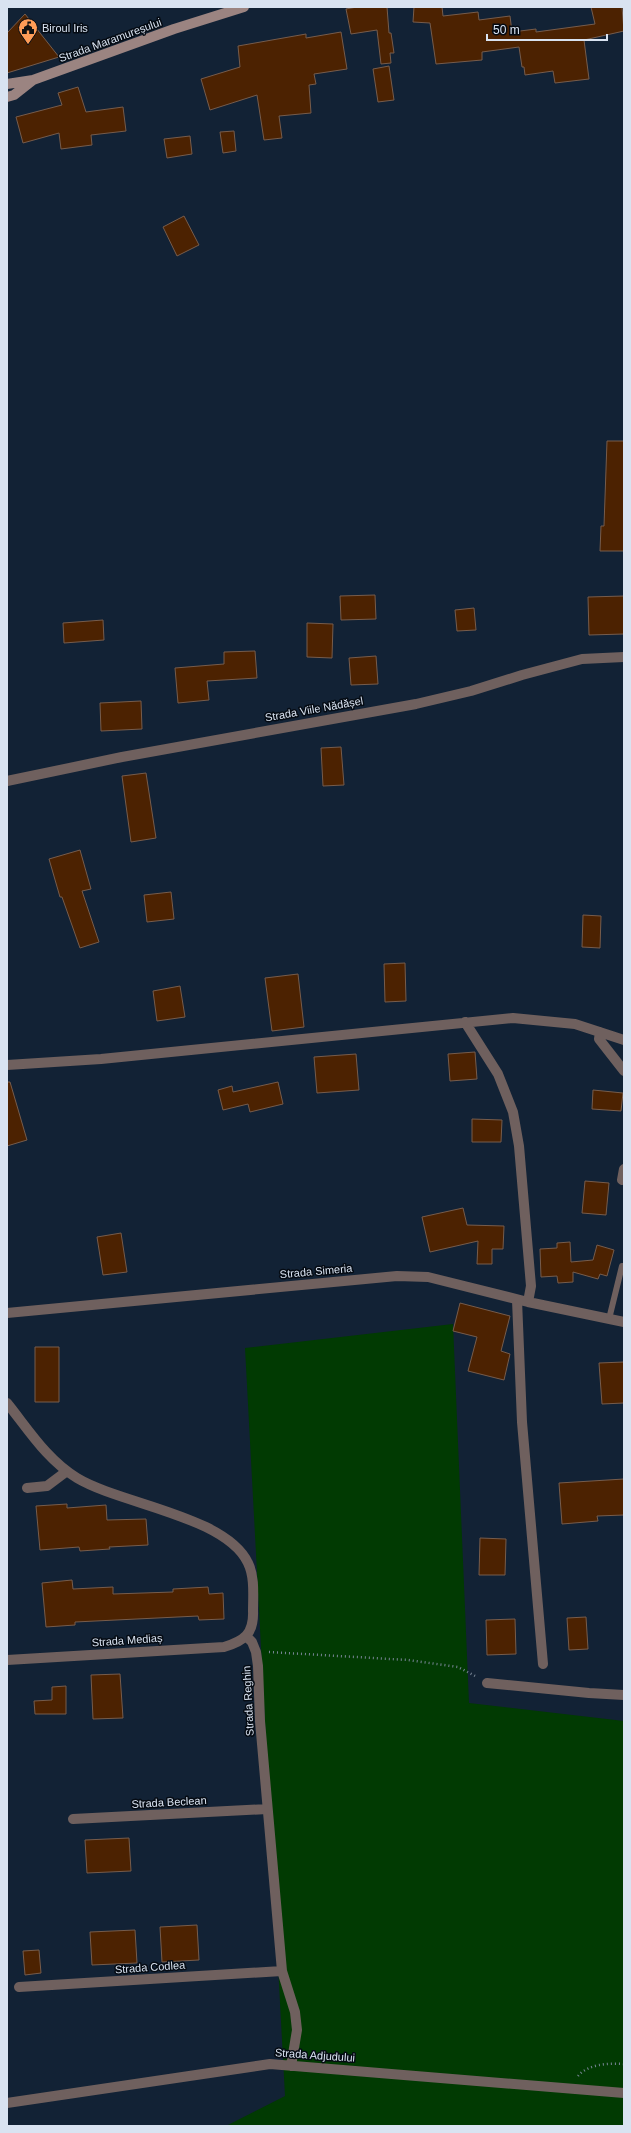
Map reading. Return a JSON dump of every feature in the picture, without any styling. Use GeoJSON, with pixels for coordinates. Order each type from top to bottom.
{"type":"FeatureCollection","features":[{"type":"Feature","properties":{"kind":"main road","name":"Strada Maramureșului"},"geometry":{"type":"LineString","coordinates":[[7,84],[33,80],[174,29],[244,7]]}},
{"type":"Feature","properties":{"kind":"main road"},"geometry":{"type":"LineString","coordinates":[[7,96],[14,95],[33,80]]}},
{"type":"Feature","properties":{"kind":"street","name":"Strada Viile Nădășel"},"geometry":{"type":"LineString","coordinates":[[7,781],[152,751],[416,704],[471,691],[522,675],[582,659],[624,657]]}},
{"type":"Feature","properties":{"kind":"street"},"geometry":{"type":"LineString","coordinates":[[7,1065],[101,1058],[513,1018],[575,1024],[624,1040]]}},
{"type":"Feature","properties":{"kind":"street"},"geometry":{"type":"LineString","coordinates":[[465,1022],[498,1074],[513,1112],[519,1146],[530,1286],[528,1302]]}},
{"type":"Feature","properties":{"kind":"street"},"geometry":{"type":"LineString","coordinates":[[600,1032],[599,1039],[624,1071]]}},
{"type":"Feature","properties":{"kind":"street"},"geometry":{"type":"LineString","coordinates":[[622,1180],[624,1169]]}},
{"type":"Feature","properties":{"kind":"street","name":"Strada Simeria"},"geometry":{"type":"LineString","coordinates":[[7,1313],[396,1276],[428,1277],[517,1300],[624,1322]]}},
{"type":"Feature","properties":{"kind":"street"},"geometry":{"type":"LineString","coordinates":[[517,1300],[522,1422],[543,1664]]}},
{"type":"Feature","properties":{"kind":"street"},"geometry":{"type":"LineString","coordinates":[[7,1403],[50,1456],[67,1471],[96,1486],[195,1523],[216,1533],[241,1552],[249,1564],[252,1577],[254,1618],[252,1628],[247,1637]]}},
{"type":"Feature","properties":{"kind":"street"},"geometry":{"type":"LineString","coordinates":[[27,1488],[47,1486],[67,1471]]}},
{"type":"Feature","properties":{"kind":"street","name":"Strada Reghin"},"geometry":{"type":"LineString","coordinates":[[247,1637],[256,1652],[267,1808],[282,1971],[295,2012],[297,2030],[291,2066]]}},
{"type":"Feature","properties":{"kind":"street","name":"Strada Mediaș"},"geometry":{"type":"LineString","coordinates":[[7,1660],[224,1647],[237,1643],[247,1637]]}},
{"type":"Feature","properties":{"kind":"street"},"geometry":{"type":"LineString","coordinates":[[487,1683],[624,1695]]}},
{"type":"Feature","properties":{"kind":"street","name":"Strada Beclean"},"geometry":{"type":"LineString","coordinates":[[73,1819],[267,1808]]}},
{"type":"Feature","properties":{"kind":"street","name":"Strada Codlea"},"geometry":{"type":"LineString","coordinates":[[19,1987],[282,1971]]}},
{"type":"Feature","properties":{"kind":"street","name":"Strada Adjudului"},"geometry":{"type":"LineString","coordinates":[[7,2103],[270,2064],[624,2093]]}},
{"type":"Feature","properties":{"kind":"lane"},"geometry":{"type":"LineString","coordinates":[[609,1318],[622,1266]]}},
{"type":"Feature","properties":{"kind":"path"},"geometry":{"type":"LineString","coordinates":[[256,1652],[408,1660],[458,1667],[487,1683]]}},
{"type":"Feature","properties":{"kind":"path"},"geometry":{"type":"LineString","coordinates":[[567,2089],[584,2069],[610,2063],[624,2064]]}},
{"type":"Feature","properties":{"kind":"green space"},"geometry":{"type":"Polygon","coordinates":[[[453,1324],[469,1703],[624,1721],[624,2126],[226,2126],[285,2096],[245,1348],[453,1324]]]}},
{"type":"Feature","properties":{"kind":"building"},"geometry":{"type":"Polygon","coordinates":[[[357,7],[387,7],[389,33],[391,33],[394,53],[390,53],[391,63],[381,64],[377,30],[351,34],[346,9],[357,7]]]}},
{"type":"Feature","properties":{"kind":"building"},"geometry":{"type":"Polygon","coordinates":[[[414,7],[442,7],[443,16],[478,12],[479,20],[510,16],[512,32],[536,29],[536,32],[595,24],[591,7],[622,7],[624,31],[584,40],[589,79],[555,83],[553,71],[525,75],[524,67],[522,67],[519,47],[482,52],[482,60],[436,64],[430,23],[413,22],[414,7]]]}},
{"type":"Feature","properties":{"kind":"building","name":"Biroul Iris"},"geometry":{"type":"Polygon","coordinates":[[[25,14],[59,57],[7,73],[7,33],[25,14]]]}},
{"type":"Feature","properties":{"kind":"building"},"geometry":{"type":"Polygon","coordinates":[[[341,32],[347,69],[314,74],[316,84],[309,85],[311,113],[279,116],[282,138],[264,140],[257,95],[210,110],[201,79],[240,67],[238,46],[306,34],[306,38],[341,32]]]}},
{"type":"Feature","properties":{"kind":"building"},"geometry":{"type":"Polygon","coordinates":[[[389,66],[394,100],[378,102],[373,69],[389,66]]]}},
{"type":"Feature","properties":{"kind":"building"},"geometry":{"type":"Polygon","coordinates":[[[78,87],[86,112],[123,107],[126,131],[91,135],[92,145],[61,149],[59,133],[23,143],[16,117],[62,105],[58,93],[78,87]]]}},
{"type":"Feature","properties":{"kind":"building"},"geometry":{"type":"Polygon","coordinates":[[[234,131],[236,151],[223,153],[220,132],[234,131]]]}},
{"type":"Feature","properties":{"kind":"building"},"geometry":{"type":"Polygon","coordinates":[[[190,136],[192,154],[167,158],[164,139],[190,136]]]}},
{"type":"Feature","properties":{"kind":"building"},"geometry":{"type":"Polygon","coordinates":[[[184,216],[199,245],[177,256],[163,227],[184,216]]]}},
{"type":"Feature","properties":{"kind":"building"},"geometry":{"type":"Polygon","coordinates":[[[607,441],[624,441],[624,551],[600,551],[601,526],[604,526],[607,441]]]}},
{"type":"Feature","properties":{"kind":"building"},"geometry":{"type":"Polygon","coordinates":[[[375,595],[376,619],[341,620],[340,596],[375,595]]]}},
{"type":"Feature","properties":{"kind":"building"},"geometry":{"type":"Polygon","coordinates":[[[624,596],[624,634],[589,635],[588,597],[624,596]]]}},
{"type":"Feature","properties":{"kind":"building"},"geometry":{"type":"Polygon","coordinates":[[[474,608],[476,630],[457,631],[455,610],[474,608]]]}},
{"type":"Feature","properties":{"kind":"building"},"geometry":{"type":"Polygon","coordinates":[[[103,620],[104,640],[64,643],[63,623],[103,620]]]}},
{"type":"Feature","properties":{"kind":"building"},"geometry":{"type":"Polygon","coordinates":[[[307,623],[333,624],[332,658],[307,657],[307,623]]]}},
{"type":"Feature","properties":{"kind":"building"},"geometry":{"type":"Polygon","coordinates":[[[255,651],[257,678],[207,681],[209,700],[178,703],[175,668],[224,664],[224,652],[255,651]]]}},
{"type":"Feature","properties":{"kind":"building"},"geometry":{"type":"Polygon","coordinates":[[[376,656],[378,684],[351,685],[349,658],[376,656]]]}},
{"type":"Feature","properties":{"kind":"building"},"geometry":{"type":"Polygon","coordinates":[[[141,701],[142,729],[101,731],[100,703],[141,701]]]}},
{"type":"Feature","properties":{"kind":"building"},"geometry":{"type":"Polygon","coordinates":[[[341,747],[344,785],[323,786],[321,748],[341,747]]]}},
{"type":"Feature","properties":{"kind":"building"},"geometry":{"type":"Polygon","coordinates":[[[146,773],[156,838],[131,842],[122,776],[146,773]]]}},
{"type":"Feature","properties":{"kind":"building"},"geometry":{"type":"Polygon","coordinates":[[[80,850],[91,889],[82,891],[99,942],[80,948],[62,897],[60,897],[49,859],[80,850]]]}},
{"type":"Feature","properties":{"kind":"building"},"geometry":{"type":"Polygon","coordinates":[[[171,892],[174,919],[147,922],[144,895],[171,892]]]}},
{"type":"Feature","properties":{"kind":"building"},"geometry":{"type":"Polygon","coordinates":[[[583,915],[601,916],[600,948],[582,947],[583,915]]]}},
{"type":"Feature","properties":{"kind":"building"},"geometry":{"type":"Polygon","coordinates":[[[405,963],[406,1001],[385,1002],[384,964],[405,963]]]}},
{"type":"Feature","properties":{"kind":"building"},"geometry":{"type":"Polygon","coordinates":[[[298,974],[304,1027],[272,1031],[265,978],[298,974]]]}},
{"type":"Feature","properties":{"kind":"building"},"geometry":{"type":"Polygon","coordinates":[[[180,986],[185,1017],[157,1021],[153,991],[180,986]]]}},
{"type":"Feature","properties":{"kind":"building"},"geometry":{"type":"Polygon","coordinates":[[[475,1052],[477,1079],[450,1081],[448,1054],[475,1052]]]}},
{"type":"Feature","properties":{"kind":"building"},"geometry":{"type":"Polygon","coordinates":[[[356,1054],[359,1090],[317,1093],[314,1057],[356,1054]]]}},
{"type":"Feature","properties":{"kind":"building"},"geometry":{"type":"Polygon","coordinates":[[[7,1082],[10,1082],[27,1140],[7,1146],[7,1082]]]}},
{"type":"Feature","properties":{"kind":"building"},"geometry":{"type":"Polygon","coordinates":[[[278,1082],[283,1104],[250,1112],[248,1104],[223,1110],[218,1090],[232,1086],[233,1092],[278,1082]]]}},
{"type":"Feature","properties":{"kind":"building"},"geometry":{"type":"Polygon","coordinates":[[[593,1090],[623,1093],[621,1111],[592,1109],[593,1090]]]}},
{"type":"Feature","properties":{"kind":"building"},"geometry":{"type":"Polygon","coordinates":[[[472,1119],[502,1120],[501,1142],[472,1142],[472,1119]]]}},
{"type":"Feature","properties":{"kind":"building"},"geometry":{"type":"Polygon","coordinates":[[[585,1181],[609,1183],[606,1215],[582,1213],[585,1181]]]}},
{"type":"Feature","properties":{"kind":"building"},"geometry":{"type":"Polygon","coordinates":[[[463,1208],[467,1225],[504,1226],[503,1249],[492,1249],[492,1264],[477,1264],[478,1241],[430,1252],[422,1217],[463,1208]]]}},
{"type":"Feature","properties":{"kind":"building"},"geometry":{"type":"Polygon","coordinates":[[[121,1233],[127,1272],[103,1275],[97,1237],[121,1233]]]}},
{"type":"Feature","properties":{"kind":"building"},"geometry":{"type":"Polygon","coordinates":[[[570,1242],[571,1262],[593,1260],[597,1245],[614,1250],[607,1276],[600,1274],[598,1279],[573,1272],[573,1282],[558,1283],[557,1276],[541,1277],[540,1249],[557,1248],[557,1243],[570,1242]]]}},
{"type":"Feature","properties":{"kind":"building"},"geometry":{"type":"Polygon","coordinates":[[[460,1303],[510,1316],[501,1351],[510,1354],[504,1380],[468,1371],[477,1337],[453,1331],[460,1303]]]}},
{"type":"Feature","properties":{"kind":"building"},"geometry":{"type":"Polygon","coordinates":[[[35,1347],[59,1347],[59,1402],[35,1402],[35,1347]]]}},
{"type":"Feature","properties":{"kind":"building"},"geometry":{"type":"Polygon","coordinates":[[[624,1362],[624,1403],[602,1404],[599,1363],[624,1362]]]}},
{"type":"Feature","properties":{"kind":"building"},"geometry":{"type":"Polygon","coordinates":[[[624,1479],[624,1515],[597,1516],[598,1521],[562,1524],[559,1483],[624,1479]]]}},
{"type":"Feature","properties":{"kind":"building"},"geometry":{"type":"Polygon","coordinates":[[[67,1504],[67,1508],[106,1505],[107,1520],[146,1519],[148,1545],[109,1547],[110,1549],[80,1551],[79,1547],[40,1550],[36,1506],[67,1504]]]}},
{"type":"Feature","properties":{"kind":"building"},"geometry":{"type":"Polygon","coordinates":[[[480,1538],[506,1539],[505,1575],[479,1575],[480,1538]]]}},
{"type":"Feature","properties":{"kind":"building"},"geometry":{"type":"Polygon","coordinates":[[[72,1580],[73,1589],[113,1587],[113,1594],[173,1592],[173,1589],[208,1587],[209,1594],[223,1593],[224,1619],[199,1620],[198,1616],[75,1622],[75,1625],[46,1627],[42,1583],[72,1580]]]}},
{"type":"Feature","properties":{"kind":"building"},"geometry":{"type":"Polygon","coordinates":[[[586,1617],[588,1649],[569,1650],[567,1618],[586,1617]]]}},
{"type":"Feature","properties":{"kind":"building"},"geometry":{"type":"Polygon","coordinates":[[[515,1619],[516,1654],[487,1655],[486,1620],[515,1619]]]}},
{"type":"Feature","properties":{"kind":"building"},"geometry":{"type":"Polygon","coordinates":[[[120,1674],[123,1718],[93,1719],[91,1675],[120,1674]]]}},
{"type":"Feature","properties":{"kind":"building"},"geometry":{"type":"Polygon","coordinates":[[[66,1686],[66,1714],[35,1714],[34,1701],[52,1700],[52,1687],[66,1686]]]}},
{"type":"Feature","properties":{"kind":"building"},"geometry":{"type":"Polygon","coordinates":[[[129,1838],[131,1871],[87,1873],[85,1840],[129,1838]]]}},
{"type":"Feature","properties":{"kind":"building"},"geometry":{"type":"Polygon","coordinates":[[[197,1925],[199,1960],[162,1962],[160,1927],[197,1925]]]}},
{"type":"Feature","properties":{"kind":"building"},"geometry":{"type":"Polygon","coordinates":[[[135,1930],[137,1963],[92,1965],[90,1932],[135,1930]]]}},
{"type":"Feature","properties":{"kind":"building"},"geometry":{"type":"Polygon","coordinates":[[[39,1950],[41,1973],[25,1975],[23,1951],[39,1950]]]}},
{"type":"Feature","properties":{"kind":"place","name":"Biroul Iris"},"geometry":{"type":"Point","coordinates":[28,45]}}]}
